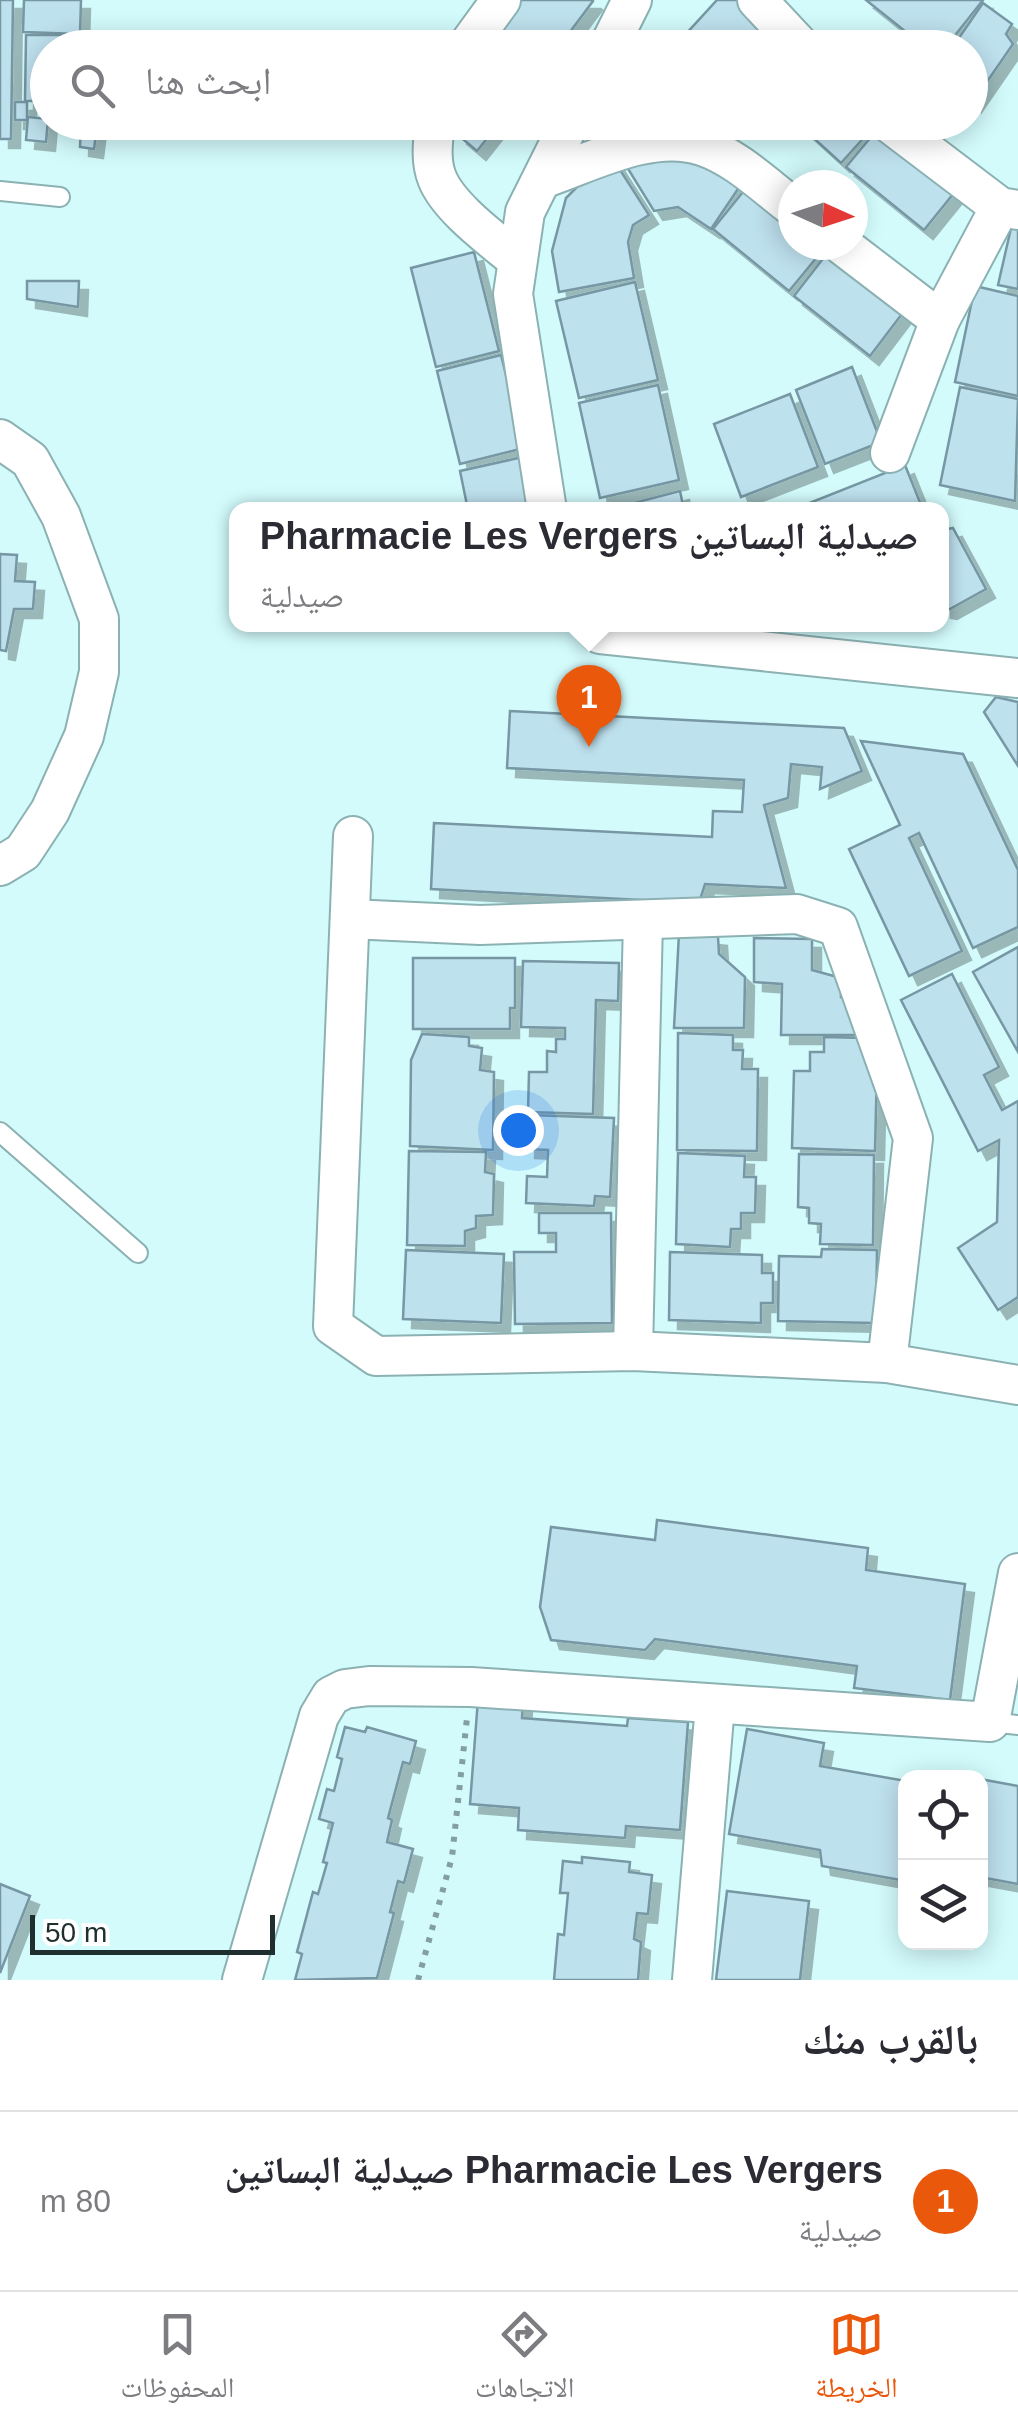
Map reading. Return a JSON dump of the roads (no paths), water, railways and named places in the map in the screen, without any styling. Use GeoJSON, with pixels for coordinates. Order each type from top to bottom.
{"type":"FeatureCollection","features":[{"type":"Feature","properties":{"kind":"street"},"geometry":{"type":"LineString","coordinates":[[479,30],[501,0]]}},
{"type":"Feature","properties":{"kind":"street"},"geometry":{"type":"LineString","coordinates":[[617,30],[632,0]]}},
{"type":"Feature","properties":{"kind":"street"},"geometry":{"type":"LineString","coordinates":[[761,1],[786,30]]}},
{"type":"Feature","properties":{"kind":"street"},"geometry":{"type":"LineString","coordinates":[[433,140],[437,180],[456,204],[516,259]]}},
{"type":"Feature","properties":{"kind":"street"},"geometry":{"type":"LineString","coordinates":[[546,502],[513,294],[524,212],[561,140]]}},
{"type":"Feature","properties":{"kind":"street"},"geometry":{"type":"LineString","coordinates":[[890,453],[940,320],[1009,208],[913,140]]}},
{"type":"Feature","properties":{"kind":"street"},"geometry":{"type":"LineString","coordinates":[[542,178],[650,142],[700,145],[733,162],[778,196]]}},
{"type":"Feature","properties":{"kind":"street"},"geometry":{"type":"LineString","coordinates":[[862,260],[940,320]]}},
{"type":"Feature","properties":{"kind":"street"},"geometry":{"type":"LineString","coordinates":[[0,439],[30,460],[54,502],[99,618],[98,672],[84,736],[50,811],[23,852],[0,866]]}},
{"type":"Feature","properties":{"kind":"street"},"geometry":{"type":"LineString","coordinates":[[598,632],[1018,678]]}},
{"type":"Feature","properties":{"kind":"street"},"geometry":{"type":"LineString","coordinates":[[353,836],[333,1326],[376,1356],[633,1351],[887,1363],[1018,1385]]}},
{"type":"Feature","properties":{"kind":"street"},"geometry":{"type":"LineString","coordinates":[[350,918],[480,925],[797,914],[838,927],[913,1138],[887,1363]]}},
{"type":"Feature","properties":{"kind":"street"},"geometry":{"type":"LineString","coordinates":[[633,1351],[644,920]]}},
{"type":"Feature","properties":{"kind":"street"},"geometry":{"type":"LineString","coordinates":[[242,1980],[319,1716],[331,1696],[345,1689],[369,1686],[471,1687],[1004,1724],[1018,1573]]}},
{"type":"Feature","properties":{"kind":"street"},"geometry":{"type":"LineString","coordinates":[[692,1980],[714,1706]]}},
{"type":"Feature","properties":{"kind":"lane"},"geometry":{"type":"LineString","coordinates":[[0,191],[60,197]]}},
{"type":"Feature","properties":{"kind":"lane"},"geometry":{"type":"LineString","coordinates":[[0,1132],[138,1252]]}},
{"type":"Feature","properties":{"kind":"place","name":"Pharmacie Les Vergers صيدلية البساتين"},"geometry":{"type":"Point","coordinates":[589,747]}}]}
